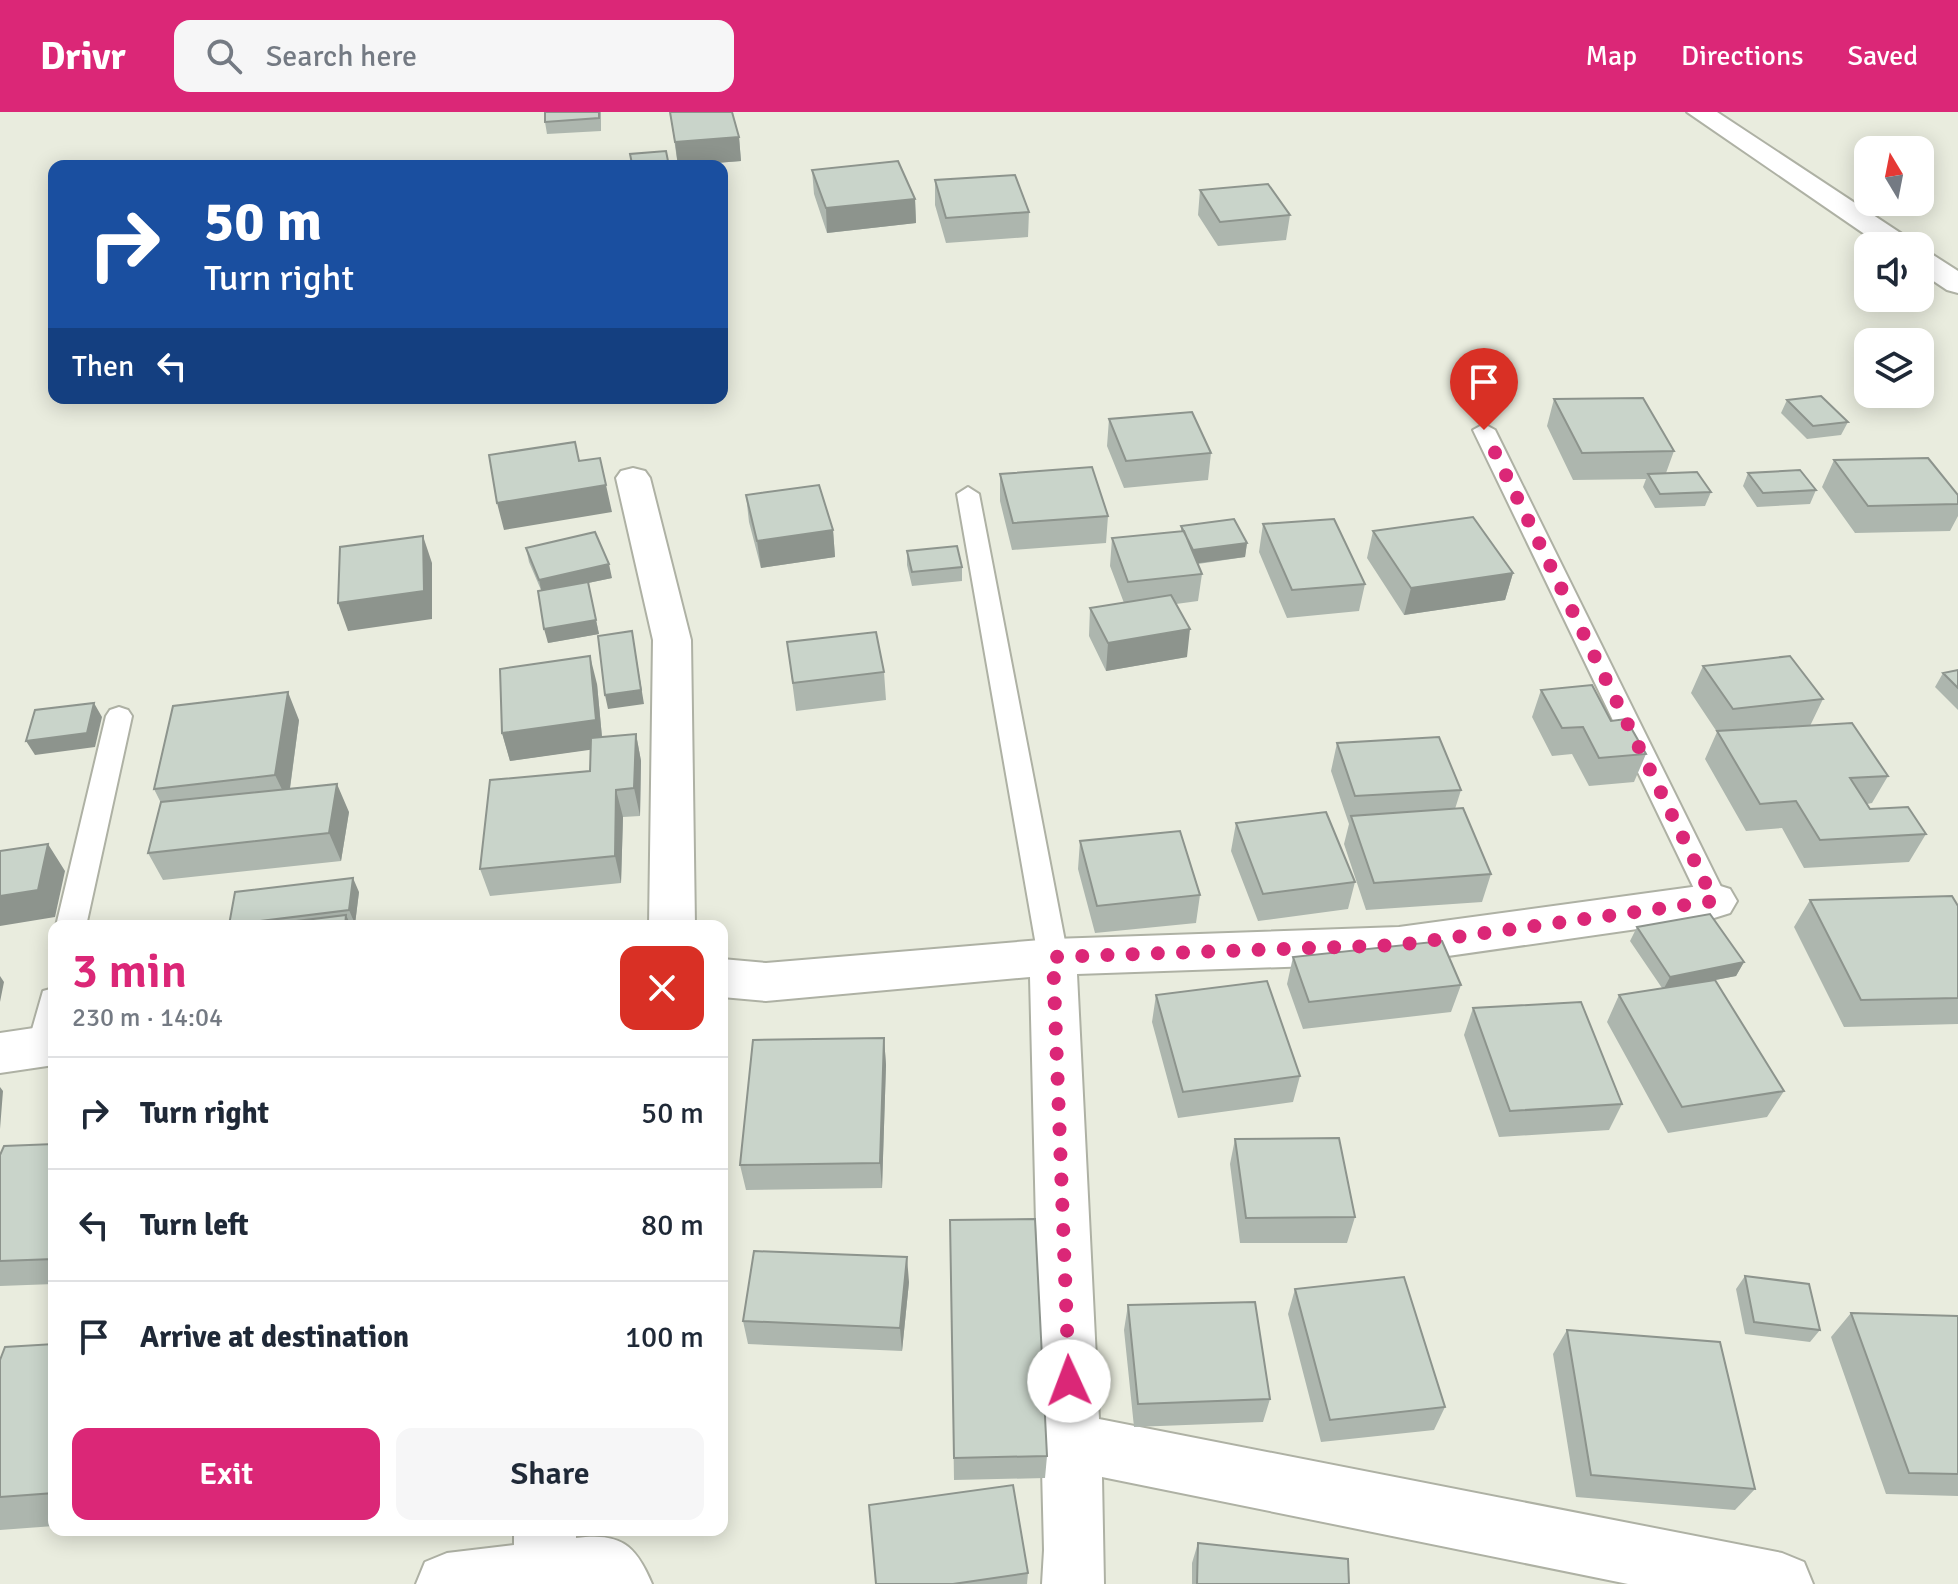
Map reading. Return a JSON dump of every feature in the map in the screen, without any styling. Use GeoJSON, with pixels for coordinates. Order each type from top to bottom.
{"type":"FeatureCollection","features":[{"type":"Feature","properties":{"kind":"street"},"geometry":{"type":"LineString","coordinates":[[1700,112],[1880,232]]}},
{"type":"Feature","properties":{"kind":"street"},"geometry":{"type":"LineString","coordinates":[[1934,268],[1958,284]]}},
{"type":"Feature","properties":{"kind":"street"},"geometry":{"type":"LineString","coordinates":[[633,478],[672,640],[672,920]]}},
{"type":"Feature","properties":{"kind":"street"},"geometry":{"type":"LineString","coordinates":[[728,979],[766,982],[1053,957],[1399,945],[1714,901]]}},
{"type":"Feature","properties":{"kind":"street"},"geometry":{"type":"LineString","coordinates":[[1053,957],[1075,1550],[1073,1584]]}},
{"type":"Feature","properties":{"kind":"street"},"geometry":{"type":"LineString","coordinates":[[1071,1442],[1782,1584]]}},
{"type":"Feature","properties":{"kind":"street"},"geometry":{"type":"LineString","coordinates":[[447,1584],[544,1551],[603,1566],[621,1584]]}},
{"type":"Feature","properties":{"kind":"lane"},"geometry":{"type":"LineString","coordinates":[[1484,430],[1714,901]]}},
{"type":"Feature","properties":{"kind":"lane"},"geometry":{"type":"LineString","coordinates":[[968,494],[1053,957]]}},
{"type":"Feature","properties":{"kind":"lane"},"geometry":{"type":"LineString","coordinates":[[72,920],[119,716]]}},
{"type":"Feature","properties":{"kind":"lane"},"geometry":{"type":"LineString","coordinates":[[32,1049],[48,1013]]}},
{"type":"Feature","properties":{"kind":"building"},"geometry":{"type":"Polygon","coordinates":[[[545,112],[599,112],[599,118],[545,122],[545,112]]]}},
{"type":"Feature","properties":{"kind":"building"},"geometry":{"type":"Polygon","coordinates":[[[670,112],[732,112],[739,137],[675,142],[670,112]]]}},
{"type":"Feature","properties":{"kind":"building"},"geometry":{"type":"Polygon","coordinates":[[[666,151],[668,160],[631,160],[630,154],[666,151]]]}},
{"type":"Feature","properties":{"kind":"building"},"geometry":{"type":"Polygon","coordinates":[[[898,161],[915,199],[826,208],[812,170],[898,161]]]}},
{"type":"Feature","properties":{"kind":"building"},"geometry":{"type":"Polygon","coordinates":[[[1015,175],[1029,212],[946,218],[935,180],[1015,175]]]}},
{"type":"Feature","properties":{"kind":"building"},"geometry":{"type":"Polygon","coordinates":[[[1268,184],[1290,215],[1220,222],[1200,190],[1268,184]]]}},
{"type":"Feature","properties":{"kind":"building"},"geometry":{"type":"Polygon","coordinates":[[[1821,396],[1848,422],[1813,426],[1787,400],[1821,396]]]}},
{"type":"Feature","properties":{"kind":"building"},"geometry":{"type":"Polygon","coordinates":[[[1643,398],[1674,451],[1582,453],[1554,399],[1643,398]]]}},
{"type":"Feature","properties":{"kind":"building"},"geometry":{"type":"Polygon","coordinates":[[[1192,412],[1211,453],[1126,461],[1109,419],[1192,412]]]}},
{"type":"Feature","properties":{"kind":"building"},"geometry":{"type":"Polygon","coordinates":[[[575,442],[579,461],[600,458],[606,485],[497,503],[489,455],[575,442]]]}},
{"type":"Feature","properties":{"kind":"building"},"geometry":{"type":"Polygon","coordinates":[[[1928,458],[1958,495],[1958,504],[1868,506],[1834,460],[1928,458]]]}},
{"type":"Feature","properties":{"kind":"building"},"geometry":{"type":"Polygon","coordinates":[[[1092,467],[1108,516],[1013,523],[1000,474],[1092,467]]]}},
{"type":"Feature","properties":{"kind":"building"},"geometry":{"type":"Polygon","coordinates":[[[1800,470],[1816,490],[1763,493],[1748,473],[1800,470]]]}},
{"type":"Feature","properties":{"kind":"building"},"geometry":{"type":"Polygon","coordinates":[[[1697,472],[1711,492],[1660,494],[1648,474],[1697,472]]]}},
{"type":"Feature","properties":{"kind":"building"},"geometry":{"type":"Polygon","coordinates":[[[819,485],[833,530],[757,541],[746,495],[819,485]]]}},
{"type":"Feature","properties":{"kind":"building"},"geometry":{"type":"Polygon","coordinates":[[[1473,517],[1513,573],[1411,588],[1373,531],[1473,517]]]}},
{"type":"Feature","properties":{"kind":"building"},"geometry":{"type":"Polygon","coordinates":[[[1234,519],[1247,543],[1193,550],[1181,526],[1234,519]]]}},
{"type":"Feature","properties":{"kind":"building"},"geometry":{"type":"Polygon","coordinates":[[[1334,519],[1365,584],[1292,590],[1263,524],[1334,519]]]}},
{"type":"Feature","properties":{"kind":"building"},"geometry":{"type":"Polygon","coordinates":[[[1184,531],[1202,574],[1128,582],[1112,538],[1184,531]]]}},
{"type":"Feature","properties":{"kind":"building"},"geometry":{"type":"Polygon","coordinates":[[[595,532],[609,564],[539,580],[526,548],[595,532]]]}},
{"type":"Feature","properties":{"kind":"building"},"geometry":{"type":"Polygon","coordinates":[[[423,536],[424,591],[338,603],[340,547],[423,536]]]}},
{"type":"Feature","properties":{"kind":"building"},"geometry":{"type":"Polygon","coordinates":[[[957,546],[962,567],[912,572],[907,551],[957,546]]]}},
{"type":"Feature","properties":{"kind":"building"},"geometry":{"type":"Polygon","coordinates":[[[588,582],[596,620],[544,629],[538,591],[588,582]]]}},
{"type":"Feature","properties":{"kind":"building"},"geometry":{"type":"Polygon","coordinates":[[[1171,595],[1190,629],[1108,643],[1090,608],[1171,595]]]}},
{"type":"Feature","properties":{"kind":"building"},"geometry":{"type":"Polygon","coordinates":[[[632,631],[641,690],[605,695],[598,636],[632,631]]]}},
{"type":"Feature","properties":{"kind":"building"},"geometry":{"type":"Polygon","coordinates":[[[876,632],[884,672],[793,683],[787,642],[876,632]]]}},
{"type":"Feature","properties":{"kind":"building"},"geometry":{"type":"Polygon","coordinates":[[[590,656],[596,720],[502,733],[500,669],[590,656]]]}},
{"type":"Feature","properties":{"kind":"building"},"geometry":{"type":"Polygon","coordinates":[[[1790,656],[1823,699],[1733,709],[1703,666],[1790,656]]]}},
{"type":"Feature","properties":{"kind":"building"},"geometry":{"type":"Polygon","coordinates":[[[1958,670],[1958,688],[1943,673],[1958,670]]]}},
{"type":"Feature","properties":{"kind":"building"},"geometry":{"type":"Polygon","coordinates":[[[1592,685],[1611,721],[1626,719],[1646,754],[1599,758],[1583,727],[1562,728],[1541,690],[1592,685]]]}},
{"type":"Feature","properties":{"kind":"building"},"geometry":{"type":"Polygon","coordinates":[[[288,692],[275,775],[154,789],[173,706],[288,692]]]}},
{"type":"Feature","properties":{"kind":"building"},"geometry":{"type":"Polygon","coordinates":[[[94,703],[87,733],[26,741],[35,710],[94,703]]]}},
{"type":"Feature","properties":{"kind":"building"},"geometry":{"type":"Polygon","coordinates":[[[1852,723],[1888,776],[1850,778],[1870,809],[1908,807],[1926,834],[1820,840],[1796,801],[1760,804],[1717,731],[1852,723]]]}},
{"type":"Feature","properties":{"kind":"building"},"geometry":{"type":"Polygon","coordinates":[[[636,734],[634,788],[616,790],[615,856],[480,869],[490,780],[590,771],[591,738],[636,734]]]}},
{"type":"Feature","properties":{"kind":"building"},"geometry":{"type":"Polygon","coordinates":[[[1439,737],[1461,790],[1355,796],[1337,743],[1439,737]]]}},
{"type":"Feature","properties":{"kind":"building"},"geometry":{"type":"Polygon","coordinates":[[[337,784],[329,833],[148,853],[161,802],[337,784]]]}},
{"type":"Feature","properties":{"kind":"building"},"geometry":{"type":"Polygon","coordinates":[[[1463,808],[1491,874],[1374,883],[1351,816],[1463,808]]]}},
{"type":"Feature","properties":{"kind":"building"},"geometry":{"type":"Polygon","coordinates":[[[1326,812],[1355,882],[1263,894],[1236,823],[1326,812]]]}},
{"type":"Feature","properties":{"kind":"building"},"geometry":{"type":"Polygon","coordinates":[[[1180,831],[1200,895],[1097,906],[1080,841],[1180,831]]]}},
{"type":"Feature","properties":{"kind":"building"},"geometry":{"type":"Polygon","coordinates":[[[48,844],[38,890],[0,896],[0,851],[48,844]]]}},
{"type":"Feature","properties":{"kind":"building"},"geometry":{"type":"Polygon","coordinates":[[[353,878],[349,910],[269,920],[230,920],[235,892],[353,878]]]}},
{"type":"Feature","properties":{"kind":"building"},"geometry":{"type":"Polygon","coordinates":[[[1952,896],[1958,906],[1958,998],[1861,1000],[1810,900],[1952,896]]]}},
{"type":"Feature","properties":{"kind":"building"},"geometry":{"type":"Polygon","coordinates":[[[1710,914],[1744,962],[1670,977],[1637,927],[1710,914]]]}},
{"type":"Feature","properties":{"kind":"building"},"geometry":{"type":"Polygon","coordinates":[[[346,915],[346,920],[305,920],[346,915]]]}},
{"type":"Feature","properties":{"kind":"building"},"geometry":{"type":"Polygon","coordinates":[[[1442,941],[1461,985],[1309,1002],[1293,957],[1442,941]]]}},
{"type":"Feature","properties":{"kind":"building"},"geometry":{"type":"Polygon","coordinates":[[[1715,980],[1784,1091],[1682,1107],[1619,995],[1715,980]]]}},
{"type":"Feature","properties":{"kind":"building"},"geometry":{"type":"Polygon","coordinates":[[[1267,981],[1300,1076],[1183,1092],[1156,995],[1267,981]]]}},
{"type":"Feature","properties":{"kind":"building"},"geometry":{"type":"Polygon","coordinates":[[[1581,1002],[1622,1104],[1510,1111],[1473,1008],[1581,1002]]]}},
{"type":"Feature","properties":{"kind":"building"},"geometry":{"type":"Polygon","coordinates":[[[884,1038],[880,1163],[740,1165],[753,1040],[884,1038]]]}},
{"type":"Feature","properties":{"kind":"building"},"geometry":{"type":"Polygon","coordinates":[[[1339,1138],[1355,1217],[1246,1218],[1235,1139],[1339,1138]]]}},
{"type":"Feature","properties":{"kind":"building"},"geometry":{"type":"Polygon","coordinates":[[[48,1144],[48,1259],[0,1261],[0,1155],[4,1146],[48,1144]]]}},
{"type":"Feature","properties":{"kind":"building"},"geometry":{"type":"Polygon","coordinates":[[[1035,1219],[1047,1456],[954,1458],[950,1220],[1035,1219]]]}},
{"type":"Feature","properties":{"kind":"building"},"geometry":{"type":"Polygon","coordinates":[[[754,1251],[907,1257],[900,1328],[743,1321],[754,1251]]]}},
{"type":"Feature","properties":{"kind":"building"},"geometry":{"type":"Polygon","coordinates":[[[1745,1276],[1809,1284],[1820,1330],[1754,1322],[1745,1276]]]}},
{"type":"Feature","properties":{"kind":"building"},"geometry":{"type":"Polygon","coordinates":[[[1404,1277],[1445,1407],[1330,1420],[1295,1289],[1404,1277]]]}},
{"type":"Feature","properties":{"kind":"building"},"geometry":{"type":"Polygon","coordinates":[[[1255,1302],[1270,1399],[1138,1404],[1128,1305],[1255,1302]]]}},
{"type":"Feature","properties":{"kind":"building"},"geometry":{"type":"Polygon","coordinates":[[[1851,1313],[1958,1316],[1958,1474],[1909,1473],[1851,1313]]]}},
{"type":"Feature","properties":{"kind":"building"},"geometry":{"type":"Polygon","coordinates":[[[1567,1330],[1720,1342],[1755,1489],[1591,1475],[1567,1330]]]}},
{"type":"Feature","properties":{"kind":"building"},"geometry":{"type":"Polygon","coordinates":[[[48,1344],[48,1493],[0,1497],[0,1360],[5,1347],[48,1344]]]}},
{"type":"Feature","properties":{"kind":"building"},"geometry":{"type":"Polygon","coordinates":[[[1013,1485],[1028,1573],[953,1584],[876,1584],[869,1505],[1013,1485]]]}},
{"type":"Feature","properties":{"kind":"building"},"geometry":{"type":"Polygon","coordinates":[[[1198,1543],[1348,1559],[1349,1584],[1197,1584],[1198,1543]]]}},
{"type":"Feature","properties":{"kind":"route"},"geometry":{"type":"LineString","coordinates":[[1069,1381],[1053,957],[1399,945],[1714,901],[1484,430]]}}]}
